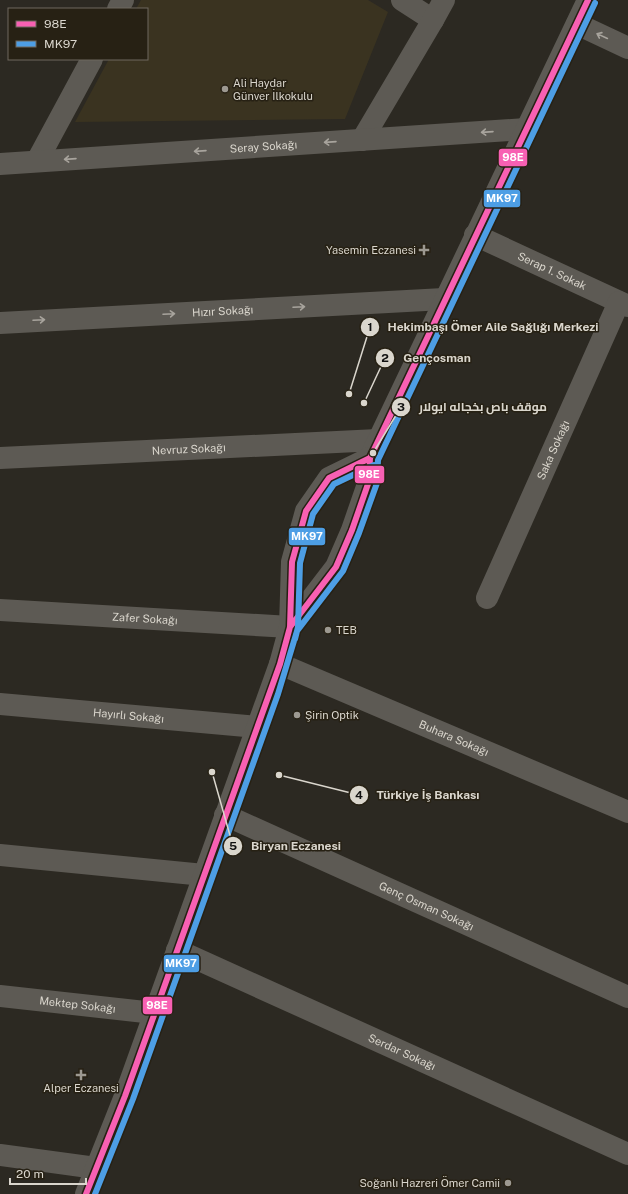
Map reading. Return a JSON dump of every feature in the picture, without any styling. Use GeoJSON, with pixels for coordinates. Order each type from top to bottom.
{"type":"FeatureCollection","features":[{"type":"Feature","properties":{"kind":"street"},"geometry":{"type":"LineString","coordinates":[[402,0],[433,20]]}},
{"type":"Feature","properties":{"kind":"street"},"geometry":{"type":"LineString","coordinates":[[362,140],[444,0]]}},
{"type":"Feature","properties":{"kind":"street"},"geometry":{"type":"LineString","coordinates":[[290,627],[336,567],[352,530],[369,481],[374,449],[444,299],[588,0]]}},
{"type":"Feature","properties":{"kind":"street"},"geometry":{"type":"LineString","coordinates":[[577,24],[628,48]]}},
{"type":"Feature","properties":{"kind":"street"},"geometry":{"type":"LineString","coordinates":[[37,161],[91,60]]}},
{"type":"Feature","properties":{"kind":"street","name":"Seray Sokağı"},"geometry":{"type":"LineString","coordinates":[[0,164],[526,129]]}},
{"type":"Feature","properties":{"kind":"street","name":"Serap 1. Sokak"},"geometry":{"type":"LineString","coordinates":[[475,235],[623,304]]}},
{"type":"Feature","properties":{"kind":"street","name":"Hızır Sokağı"},"geometry":{"type":"LineString","coordinates":[[0,322],[444,299]]}},
{"type":"Feature","properties":{"kind":"street","name":"Saka Sokağı"},"geometry":{"type":"LineString","coordinates":[[487,598],[623,304]]}},
{"type":"Feature","properties":{"kind":"street"},"geometry":{"type":"LineString","coordinates":[[86,1194],[125,1096],[280,664],[290,627],[292,562],[306,511],[329,478],[374,449]]}},
{"type":"Feature","properties":{"kind":"street","name":"Nevruz Sokağı"},"geometry":{"type":"LineString","coordinates":[[0,458],[374,449]]}},
{"type":"Feature","properties":{"kind":"street","name":"Zafer Sokağı"},"geometry":{"type":"LineString","coordinates":[[0,610],[290,627]]}},
{"type":"Feature","properties":{"kind":"street","name":"Buhara Sokağı"},"geometry":{"type":"LineString","coordinates":[[280,664],[628,812]]}},
{"type":"Feature","properties":{"kind":"street","name":"Hayırlı Sokağı"},"geometry":{"type":"LineString","coordinates":[[0,704],[257,727]]}},
{"type":"Feature","properties":{"kind":"street","name":"Genç Osman Sokağı"},"geometry":{"type":"LineString","coordinates":[[225,815],[628,997]]}},
{"type":"Feature","properties":{"kind":"street"},"geometry":{"type":"LineString","coordinates":[[0,855],[204,875]]}},
{"type":"Feature","properties":{"kind":"street","name":"Serdar Sokağı"},"geometry":{"type":"LineString","coordinates":[[177,950],[628,1154]]}},
{"type":"Feature","properties":{"kind":"street","name":"Mektep Sokağı"},"geometry":{"type":"LineString","coordinates":[[0,996],[154,1013]]}},
{"type":"Feature","properties":{"kind":"street"},"geometry":{"type":"LineString","coordinates":[[0,1155],[96,1168]]}},
{"type":"Feature","properties":{"kind":"shaded area","name":"Ali Haydar Günver İlkokulu"},"geometry":{"type":"Polygon","coordinates":[[[141,0],[368,0],[388,12],[345,119],[75,122],[108,60],[148,60],[148,8],[137,8],[141,0]]]}},
{"type":"Feature","properties":{"kind":"transit line","name":"98E"},"geometry":{"type":"LineString","coordinates":[[290,627],[336,567],[352,530],[369,481],[370,458],[588,0]]}},
{"type":"Feature","properties":{"kind":"transit line","name":"MK97"},"geometry":{"type":"LineString","coordinates":[[95,1194],[133,1099],[278,694],[297,631],[343,571],[359,533],[377,483],[378,460],[595,3]]}},
{"type":"Feature","properties":{"kind":"transit line","name":"98E"},"geometry":{"type":"LineString","coordinates":[[86,1194],[125,1096],[280,664],[290,627],[292,562],[306,511],[329,478],[370,458]]}},
{"type":"Feature","properties":{"kind":"transit line","name":"MK97"},"geometry":{"type":"LineString","coordinates":[[295,639],[298,627],[300,563],[313,514],[334,484],[374,465]]}},
{"type":"Feature","properties":{"kind":"place","name":"Ali Haydar Günver İlkokulu"},"geometry":{"type":"Point","coordinates":[225,89]}},
{"type":"Feature","properties":{"kind":"place","name":"Yasemin Eczanesi"},"geometry":{"type":"Point","coordinates":[424,250]}},
{"type":"Feature","properties":{"kind":"place","name":"Hekimbaşı Ömer Aile Sağlığı Merkezi"},"geometry":{"type":"Point","coordinates":[349,394]}},
{"type":"Feature","properties":{"kind":"place","name":"Gençosman"},"geometry":{"type":"Point","coordinates":[364,403]}},
{"type":"Feature","properties":{"kind":"place","name":"موقف باص بخجاله ايولار"},"geometry":{"type":"Point","coordinates":[373,453]}},
{"type":"Feature","properties":{"kind":"place","name":"TEB"},"geometry":{"type":"Point","coordinates":[328,630]}},
{"type":"Feature","properties":{"kind":"place","name":"Şirin Optik"},"geometry":{"type":"Point","coordinates":[297,715]}},
{"type":"Feature","properties":{"kind":"place","name":"Biryan Eczanesi"},"geometry":{"type":"Point","coordinates":[212,772]}},
{"type":"Feature","properties":{"kind":"place","name":"Türkiye İş Bankası"},"geometry":{"type":"Point","coordinates":[279,775]}},
{"type":"Feature","properties":{"kind":"place","name":"Alper Eczanesi"},"geometry":{"type":"Point","coordinates":[81,1075]}},
{"type":"Feature","properties":{"kind":"place","name":"Soğanlı Hazreri Ömer Camii"},"geometry":{"type":"Point","coordinates":[508,1183]}}]}
